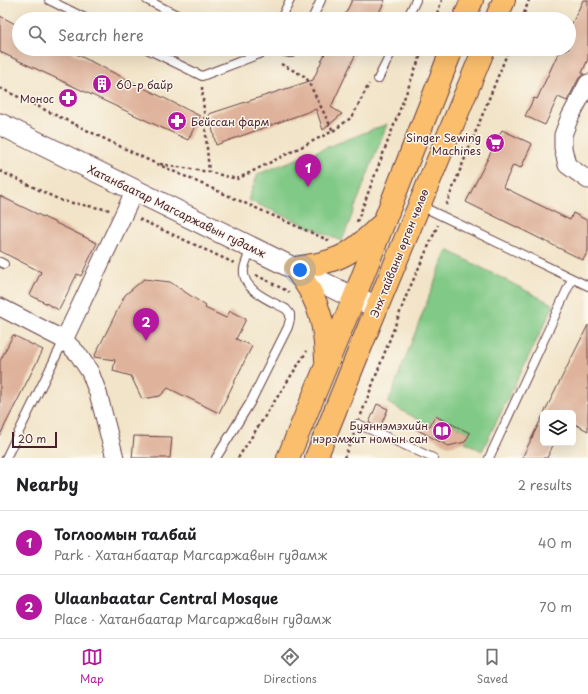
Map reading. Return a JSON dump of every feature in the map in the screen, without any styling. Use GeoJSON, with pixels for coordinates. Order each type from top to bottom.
{"type":"FeatureCollection","features":[{"type":"Feature","properties":{"kind":"highway"},"geometry":{"type":"LineString","coordinates":[[467,12],[472,0]]}},
{"type":"Feature","properties":{"kind":"highway"},"geometry":{"type":"LineString","coordinates":[[499,12],[504,0]]}},
{"type":"Feature","properties":{"kind":"highway"},"geometry":{"type":"LineString","coordinates":[[288,458],[354,298],[449,56]]}},
{"type":"Feature","properties":{"kind":"highway","name":"Энх тайваны өргөн чөлөө"},"geometry":{"type":"LineString","coordinates":[[316,458],[377,306],[481,56]]}},
{"type":"Feature","properties":{"kind":"highway"},"geometry":{"type":"LineString","coordinates":[[327,363],[325,337],[319,311],[309,289],[295,268],[325,263],[346,254],[365,240],[384,222]]}},
{"type":"Feature","properties":{"kind":"street"},"geometry":{"type":"LineString","coordinates":[[588,83],[569,119],[563,135],[563,148],[567,165],[588,180]]}},
{"type":"Feature","properties":{"kind":"street","name":"Хатанбаатар Магсаржавын гудамж"},"geometry":{"type":"LineString","coordinates":[[0,124],[354,298],[377,306]]}},
{"type":"Feature","properties":{"kind":"street"},"geometry":{"type":"LineString","coordinates":[[64,340],[135,190]]}},
{"type":"Feature","properties":{"kind":"street"},"geometry":{"type":"LineString","coordinates":[[0,307],[64,340],[78,354],[90,372],[98,393],[115,458]]}},
{"type":"Feature","properties":{"kind":"lane"},"geometry":{"type":"LineString","coordinates":[[48,0],[73,12]]}},
{"type":"Feature","properties":{"kind":"lane"},"geometry":{"type":"LineString","coordinates":[[147,0],[171,12]]}},
{"type":"Feature","properties":{"kind":"lane"},"geometry":{"type":"LineString","coordinates":[[284,12],[290,0]]}},
{"type":"Feature","properties":{"kind":"lane"},"geometry":{"type":"LineString","coordinates":[[315,12],[321,0]]}},
{"type":"Feature","properties":{"kind":"lane"},"geometry":{"type":"LineString","coordinates":[[410,12],[416,0]]}},
{"type":"Feature","properties":{"kind":"lane"},"geometry":{"type":"LineString","coordinates":[[161,56],[202,76],[252,56]]}},
{"type":"Feature","properties":{"kind":"lane"},"geometry":{"type":"LineString","coordinates":[[378,79],[390,56]]}},
{"type":"Feature","properties":{"kind":"lane"},"geometry":{"type":"LineString","coordinates":[[419,205],[588,286]]}},
{"type":"Feature","properties":{"kind":"lane"},"geometry":{"type":"LineString","coordinates":[[216,458],[250,403],[288,327],[290,319],[290,314],[286,310],[253,290],[245,280],[244,268],[252,247]]}},
{"type":"Feature","properties":{"kind":"lane"},"geometry":{"type":"LineString","coordinates":[[489,458],[572,279]]}},
{"type":"Feature","properties":{"kind":"lane"},"geometry":{"type":"LineString","coordinates":[[6,458],[64,340]]}},
{"type":"Feature","properties":{"kind":"lane"},"geometry":{"type":"LineString","coordinates":[[358,424],[433,458]]}},
{"type":"Feature","properties":{"kind":"path"},"geometry":{"type":"LineString","coordinates":[[438,12],[442,0]]}},
{"type":"Feature","properties":{"kind":"path"},"geometry":{"type":"LineString","coordinates":[[525,12],[529,0]]}},
{"type":"Feature","properties":{"kind":"path"},"geometry":{"type":"LineString","coordinates":[[272,56],[306,77],[333,131]]}},
{"type":"Feature","properties":{"kind":"path"},"geometry":{"type":"LineString","coordinates":[[355,227],[420,56]]}},
{"type":"Feature","properties":{"kind":"path"},"geometry":{"type":"LineString","coordinates":[[344,458],[407,294],[442,216],[506,56]]}},
{"type":"Feature","properties":{"kind":"path"},"geometry":{"type":"LineString","coordinates":[[202,76],[209,172]]}},
{"type":"Feature","properties":{"kind":"path"},"geometry":{"type":"LineString","coordinates":[[157,164],[209,172],[237,180],[333,131],[352,117],[368,86]]}},
{"type":"Feature","properties":{"kind":"path"},"geometry":{"type":"LineString","coordinates":[[0,88],[157,164],[332,242]]}},
{"type":"Feature","properties":{"kind":"path"},"geometry":{"type":"LineString","coordinates":[[0,171],[62,201],[125,212],[228,260],[289,292]]}},
{"type":"Feature","properties":{"kind":"path"},"geometry":{"type":"LineString","coordinates":[[238,458],[310,346]]}},
{"type":"Feature","properties":{"kind":"green space"},"geometry":{"type":"Polygon","coordinates":[[[387,124],[342,241],[248,200],[258,174],[387,124]]]}},
{"type":"Feature","properties":{"kind":"green space"},"geometry":{"type":"Polygon","coordinates":[[[447,250],[554,305],[482,451],[465,442],[469,433],[436,416],[430,426],[388,403],[447,250]]]}},
{"type":"Feature","properties":{"kind":"building"},"geometry":{"type":"Polygon","coordinates":[[[352,0],[385,0],[379,12],[346,12],[352,0]]]}},
{"type":"Feature","properties":{"kind":"building"},"geometry":{"type":"Polygon","coordinates":[[[583,0],[588,0],[588,59],[582,73],[584,74],[579,78],[567,101],[558,97],[545,125],[525,116],[534,98],[537,99],[557,56],[576,56],[576,15],[583,0]]]}},
{"type":"Feature","properties":{"kind":"building","name":"60-р байр"},"geometry":{"type":"Polygon","coordinates":[[[0,16],[12,22],[12,56],[80,56],[200,116],[188,140],[0,52],[0,16]]]}},
{"type":"Feature","properties":{"kind":"building"},"geometry":{"type":"Polygon","coordinates":[[[324,56],[355,56],[331,107],[342,114],[323,130],[316,109],[216,145],[209,114],[313,80],[324,56]]]}},
{"type":"Feature","properties":{"kind":"building"},"geometry":{"type":"Polygon","coordinates":[[[502,130],[532,144],[521,168],[513,165],[503,187],[570,220],[573,213],[588,221],[588,251],[583,260],[466,202],[502,130]]]}},
{"type":"Feature","properties":{"kind":"building"},"geometry":{"type":"Polygon","coordinates":[[[0,196],[97,243],[81,276],[77,274],[59,310],[30,295],[41,272],[0,251],[0,196]]]}},
{"type":"Feature","properties":{"kind":"building"},"geometry":{"type":"Polygon","coordinates":[[[144,279],[170,282],[206,306],[205,308],[226,318],[230,311],[246,319],[236,339],[252,346],[219,413],[168,388],[160,396],[142,399],[131,376],[113,371],[115,360],[94,357],[125,295],[144,279]]]}},
{"type":"Feature","properties":{"kind":"building"},"geometry":{"type":"Polygon","coordinates":[[[588,325],[588,431],[576,425],[576,410],[546,410],[588,325]]]}},
{"type":"Feature","properties":{"kind":"building"},"geometry":{"type":"Polygon","coordinates":[[[13,335],[43,350],[0,435],[0,361],[13,335]]]}},
{"type":"Feature","properties":{"kind":"building"},"geometry":{"type":"Polygon","coordinates":[[[377,404],[388,409],[380,427],[369,423],[377,404]]]}},
{"type":"Feature","properties":{"kind":"building","name":"Буяннэмэхийн нэрэмжит номын сан"},"geometry":{"type":"Polygon","coordinates":[[[435,416],[470,433],[465,442],[448,446],[414,428],[430,426],[435,416]]]}},
{"type":"Feature","properties":{"kind":"building"},"geometry":{"type":"Polygon","coordinates":[[[540,421],[540,446],[553,446],[547,458],[522,458],[540,421]]]}},
{"type":"Feature","properties":{"kind":"building"},"geometry":{"type":"Polygon","coordinates":[[[134,436],[172,437],[170,458],[132,458],[134,436]]]}},
{"type":"Feature","properties":{"kind":"place","name":"60-р байр"},"geometry":{"type":"Point","coordinates":[102,84]}},
{"type":"Feature","properties":{"kind":"place","name":"Монос"},"geometry":{"type":"Point","coordinates":[68,98]}},
{"type":"Feature","properties":{"kind":"place","name":"Бейссан фарм"},"geometry":{"type":"Point","coordinates":[177,121]}},
{"type":"Feature","properties":{"kind":"place","name":"Singer Sewing Machines"},"geometry":{"type":"Point","coordinates":[495,143]}},
{"type":"Feature","properties":{"kind":"place","name":"Тоглоомын талбай"},"geometry":{"type":"Point","coordinates":[308,187]}},
{"type":"Feature","properties":{"kind":"place","name":"Ulaanbaatar Central Mosque"},"geometry":{"type":"Point","coordinates":[146,341]}},
{"type":"Feature","properties":{"kind":"place","name":"Буяннэмэхийн нэрэмжит номын сан"},"geometry":{"type":"Point","coordinates":[442,431]}}]}
